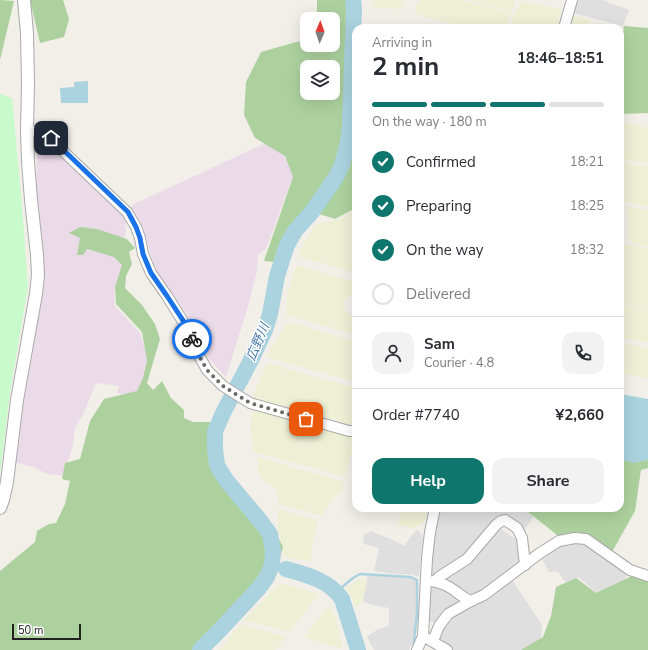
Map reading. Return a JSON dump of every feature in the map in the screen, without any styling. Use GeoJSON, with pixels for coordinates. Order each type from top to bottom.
{"type":"FeatureCollection","features":[{"type":"Feature","properties":{"kind":"street"},"geometry":{"type":"LineString","coordinates":[[0,508],[6,482],[17,400],[38,275],[31,200],[27,131],[28,33],[24,0]]}},
{"type":"Feature","properties":{"kind":"street"},"geometry":{"type":"LineString","coordinates":[[565,24],[572,0]]}},
{"type":"Feature","properties":{"kind":"street"},"geometry":{"type":"LineString","coordinates":[[27,131],[43,132],[128,212],[136,227],[143,254],[151,273],[188,328],[197,352],[207,370],[223,386],[250,403],[352,430]]}},
{"type":"Feature","properties":{"kind":"street"},"geometry":{"type":"LineString","coordinates":[[417,650],[423,636],[431,581],[427,559],[434,512]]}},
{"type":"Feature","properties":{"kind":"street"},"geometry":{"type":"LineString","coordinates":[[431,581],[467,559],[496,525],[505,520],[517,528],[522,538],[525,565]]}},
{"type":"Feature","properties":{"kind":"street"},"geometry":{"type":"LineString","coordinates":[[433,641],[439,626],[448,614],[484,595],[559,542],[575,538],[586,539],[630,570],[648,576]]}},
{"type":"Feature","properties":{"kind":"street"},"geometry":{"type":"LineString","coordinates":[[431,581],[449,587],[464,598],[471,601]]}},
{"type":"Feature","properties":{"kind":"street"},"geometry":{"type":"LineString","coordinates":[[423,636],[447,650]]}},
{"type":"Feature","properties":{"kind":"shaded area"},"geometry":{"type":"Polygon","coordinates":[[[577,0],[602,0],[629,10],[624,24],[615,24],[573,13],[577,0]]]}},
{"type":"Feature","properties":{"kind":"shaded area"},"geometry":{"type":"Polygon","coordinates":[[[45,140],[125,214],[126,232],[123,242],[80,247],[117,257],[124,265],[114,291],[115,306],[140,333],[148,360],[142,385],[132,396],[117,393],[119,386],[96,383],[83,415],[75,427],[73,445],[64,476],[47,474],[33,467],[14,462],[39,305],[36,208],[37,147],[45,140]]]}},
{"type":"Feature","properties":{"kind":"shaded area"},"geometry":{"type":"Polygon","coordinates":[[[270,141],[282,152],[294,174],[266,249],[258,254],[257,271],[249,303],[226,377],[209,359],[191,321],[155,268],[141,223],[130,208],[134,204],[270,141]]]}},
{"type":"Feature","properties":{"kind":"shaded area"},"geometry":{"type":"Polygon","coordinates":[[[438,512],[529,512],[534,516],[522,534],[504,518],[466,557],[439,575],[430,576],[438,512]]]}},
{"type":"Feature","properties":{"kind":"shaded area"},"geometry":{"type":"Polygon","coordinates":[[[497,526],[520,542],[521,565],[471,598],[442,579],[497,526]]]}},
{"type":"Feature","properties":{"kind":"shaded area"},"geometry":{"type":"Polygon","coordinates":[[[417,529],[423,536],[419,577],[411,574],[396,574],[374,571],[379,548],[364,544],[363,535],[371,531],[404,546],[417,529]]]}},
{"type":"Feature","properties":{"kind":"shaded area"},"geometry":{"type":"Polygon","coordinates":[[[576,540],[586,542],[628,572],[620,588],[598,595],[579,577],[566,583],[558,572],[549,572],[541,557],[560,545],[576,540]]]}},
{"type":"Feature","properties":{"kind":"shaded area"},"geometry":{"type":"Polygon","coordinates":[[[368,575],[411,578],[416,581],[416,618],[412,644],[409,650],[374,650],[367,637],[378,629],[389,626],[389,608],[372,605],[363,601],[368,575]]]}},
{"type":"Feature","properties":{"kind":"shaded area"},"geometry":{"type":"Polygon","coordinates":[[[513,581],[542,625],[541,641],[526,650],[452,650],[437,639],[442,627],[451,617],[513,581]]]}},
{"type":"Feature","properties":{"kind":"shaded area"},"geometry":{"type":"Polygon","coordinates":[[[429,587],[447,589],[459,599],[457,605],[440,623],[426,622],[429,587]]]}},
{"type":"Feature","properties":{"kind":"green space"},"geometry":{"type":"Polygon","coordinates":[[[0,0],[14,1],[0,60],[0,0]]]}},
{"type":"Feature","properties":{"kind":"green space"},"geometry":{"type":"Polygon","coordinates":[[[30,0],[63,0],[69,19],[64,37],[40,43],[30,0]]]}},
{"type":"Feature","properties":{"kind":"green space"},"geometry":{"type":"Polygon","coordinates":[[[317,0],[360,0],[357,24],[352,24],[352,210],[335,219],[319,214],[294,240],[287,263],[264,261],[293,177],[285,156],[255,138],[244,115],[246,82],[261,52],[300,41],[300,52],[340,52],[340,12],[317,12],[317,0]]]}},
{"type":"Feature","properties":{"kind":"green space"},"geometry":{"type":"Polygon","coordinates":[[[373,0],[404,0],[401,9],[373,7],[373,0]]]}},
{"type":"Feature","properties":{"kind":"green space"},"geometry":{"type":"Polygon","coordinates":[[[420,0],[461,0],[511,13],[508,24],[454,24],[418,15],[415,10],[416,4],[420,0]]]}},
{"type":"Feature","properties":{"kind":"green space"},"geometry":{"type":"Polygon","coordinates":[[[469,0],[514,0],[515,3],[511,12],[469,0]]]}},
{"type":"Feature","properties":{"kind":"green space"},"geometry":{"type":"Polygon","coordinates":[[[523,1],[562,10],[558,24],[511,24],[515,12],[523,1]]]}},
{"type":"Feature","properties":{"kind":"green space"},"geometry":{"type":"Polygon","coordinates":[[[573,15],[591,20],[590,24],[571,24],[573,15]]]}},
{"type":"Feature","properties":{"kind":"green space"},"geometry":{"type":"Polygon","coordinates":[[[624,26],[648,28],[648,113],[624,114],[624,26]]]}},
{"type":"Feature","properties":{"kind":"green space"},"geometry":{"type":"Polygon","coordinates":[[[0,94],[12,98],[28,287],[10,392],[0,475],[0,94]]]}},
{"type":"Feature","properties":{"kind":"green space"},"geometry":{"type":"Polygon","coordinates":[[[624,122],[648,128],[648,163],[624,160],[624,122]]]}},
{"type":"Feature","properties":{"kind":"green space"},"geometry":{"type":"Polygon","coordinates":[[[624,162],[648,167],[648,207],[624,202],[624,162]]]}},
{"type":"Feature","properties":{"kind":"green space"},"geometry":{"type":"Polygon","coordinates":[[[625,206],[648,210],[648,247],[631,243],[628,236],[628,215],[625,206]]]}},
{"type":"Feature","properties":{"kind":"green space"},"geometry":{"type":"Polygon","coordinates":[[[352,212],[352,272],[298,257],[315,225],[340,219],[352,212]]]}},
{"type":"Feature","properties":{"kind":"green space"},"geometry":{"type":"Polygon","coordinates":[[[80,227],[97,229],[127,239],[135,248],[129,252],[132,264],[126,276],[125,288],[142,305],[155,324],[160,339],[147,383],[153,390],[162,381],[171,398],[184,410],[184,418],[193,422],[214,422],[211,445],[218,474],[237,505],[251,516],[272,525],[283,547],[274,580],[210,650],[0,650],[0,571],[35,542],[37,531],[49,524],[56,523],[65,504],[70,481],[62,479],[65,463],[80,459],[90,421],[104,399],[137,391],[143,378],[147,361],[142,332],[116,304],[115,287],[122,265],[114,257],[87,249],[83,255],[77,255],[80,238],[69,233],[80,227]]]}},
{"type":"Feature","properties":{"kind":"green space"},"geometry":{"type":"Polygon","coordinates":[[[625,244],[648,249],[648,309],[624,304],[625,244]]]}},
{"type":"Feature","properties":{"kind":"green space"},"geometry":{"type":"Polygon","coordinates":[[[297,265],[352,281],[352,295],[345,299],[343,305],[345,310],[352,316],[352,334],[286,315],[287,298],[297,265]]]}},
{"type":"Feature","properties":{"kind":"green space"},"geometry":{"type":"Polygon","coordinates":[[[624,305],[648,310],[648,343],[624,338],[624,305]]]}},
{"type":"Feature","properties":{"kind":"green space"},"geometry":{"type":"Polygon","coordinates":[[[289,322],[352,341],[352,381],[266,357],[286,324],[289,322]]]}},
{"type":"Feature","properties":{"kind":"green space"},"geometry":{"type":"Polygon","coordinates":[[[624,343],[648,348],[648,379],[624,374],[624,343]]]}},
{"type":"Feature","properties":{"kind":"green space"},"geometry":{"type":"Polygon","coordinates":[[[267,363],[352,387],[352,426],[341,421],[254,398],[253,396],[267,363]]]}},
{"type":"Feature","properties":{"kind":"green space"},"geometry":{"type":"Polygon","coordinates":[[[253,408],[352,437],[352,451],[345,477],[254,452],[250,431],[253,408]]]}},
{"type":"Feature","properties":{"kind":"green space"},"geometry":{"type":"Polygon","coordinates":[[[624,454],[648,457],[648,468],[641,470],[635,511],[612,552],[578,532],[561,538],[528,512],[624,512],[624,454]]]}},
{"type":"Feature","properties":{"kind":"green space"},"geometry":{"type":"Polygon","coordinates":[[[257,457],[342,481],[344,488],[332,501],[322,516],[278,504],[277,489],[265,482],[259,475],[257,457]]]}},
{"type":"Feature","properties":{"kind":"green space"},"geometry":{"type":"Polygon","coordinates":[[[278,509],[317,520],[317,528],[312,545],[311,561],[284,557],[278,531],[278,509]]]}},
{"type":"Feature","properties":{"kind":"green space"},"geometry":{"type":"Polygon","coordinates":[[[400,512],[427,513],[426,520],[414,528],[398,525],[400,512]]]}},
{"type":"Feature","properties":{"kind":"green space"},"geometry":{"type":"Polygon","coordinates":[[[634,575],[648,580],[648,650],[521,650],[543,637],[551,616],[556,587],[576,578],[596,593],[634,575]]]}},
{"type":"Feature","properties":{"kind":"green space"},"geometry":{"type":"Polygon","coordinates":[[[359,579],[365,579],[367,582],[361,603],[357,609],[346,588],[359,579]]]}},
{"type":"Feature","properties":{"kind":"green space"},"geometry":{"type":"Polygon","coordinates":[[[280,583],[319,594],[289,632],[244,620],[280,583]]]}},
{"type":"Feature","properties":{"kind":"green space"},"geometry":{"type":"Polygon","coordinates":[[[328,607],[331,609],[335,617],[343,649],[304,637],[328,607]]]}},
{"type":"Feature","properties":{"kind":"green space"},"geometry":{"type":"Polygon","coordinates":[[[242,624],[286,637],[275,650],[219,650],[242,624]]]}},
{"type":"Feature","properties":{"kind":"water"},"geometry":{"type":"Polygon","coordinates":[[[88,81],[88,103],[61,103],[60,88],[74,87],[74,82],[88,81]]]}},
{"type":"Feature","properties":{"kind":"water"},"geometry":{"type":"Polygon","coordinates":[[[624,395],[648,399],[648,460],[633,463],[624,460],[624,395]]]}},
{"type":"Feature","properties":{"kind":"waterway","name":"広野川"},"geometry":{"type":"LineString","coordinates":[[353,0],[353,24]]}},
{"type":"Feature","properties":{"kind":"waterway","name":"広野川"},"geometry":{"type":"LineString","coordinates":[[200,650],[259,588],[267,577],[272,565],[273,551],[270,534],[226,480],[217,465],[215,432],[265,330],[270,314],[277,276],[287,245],[295,231],[311,213],[326,192],[342,165],[348,142],[350,124],[352,66]]}},
{"type":"Feature","properties":{"kind":"waterway","name":"広野川"},"geometry":{"type":"LineString","coordinates":[[272,565],[277,567]]}},
{"type":"Feature","properties":{"kind":"waterway"},"geometry":{"type":"LineString","coordinates":[[286,569],[317,579],[331,587],[337,593],[342,599],[358,650]]}},
{"type":"Feature","properties":{"kind":"waterway"},"geometry":{"type":"LineString","coordinates":[[336,592],[360,574],[411,577],[417,580],[417,613],[413,650]]}},
{"type":"Feature","properties":{"kind":"way so far"},"geometry":{"type":"LineString","coordinates":[[192,339],[207,370],[223,386],[250,403],[306,419]]}},
{"type":"Feature","properties":{"kind":"route"},"geometry":{"type":"LineString","coordinates":[[51,138],[128,212],[136,227],[143,254],[151,273],[188,328],[192,339]]}}]}
